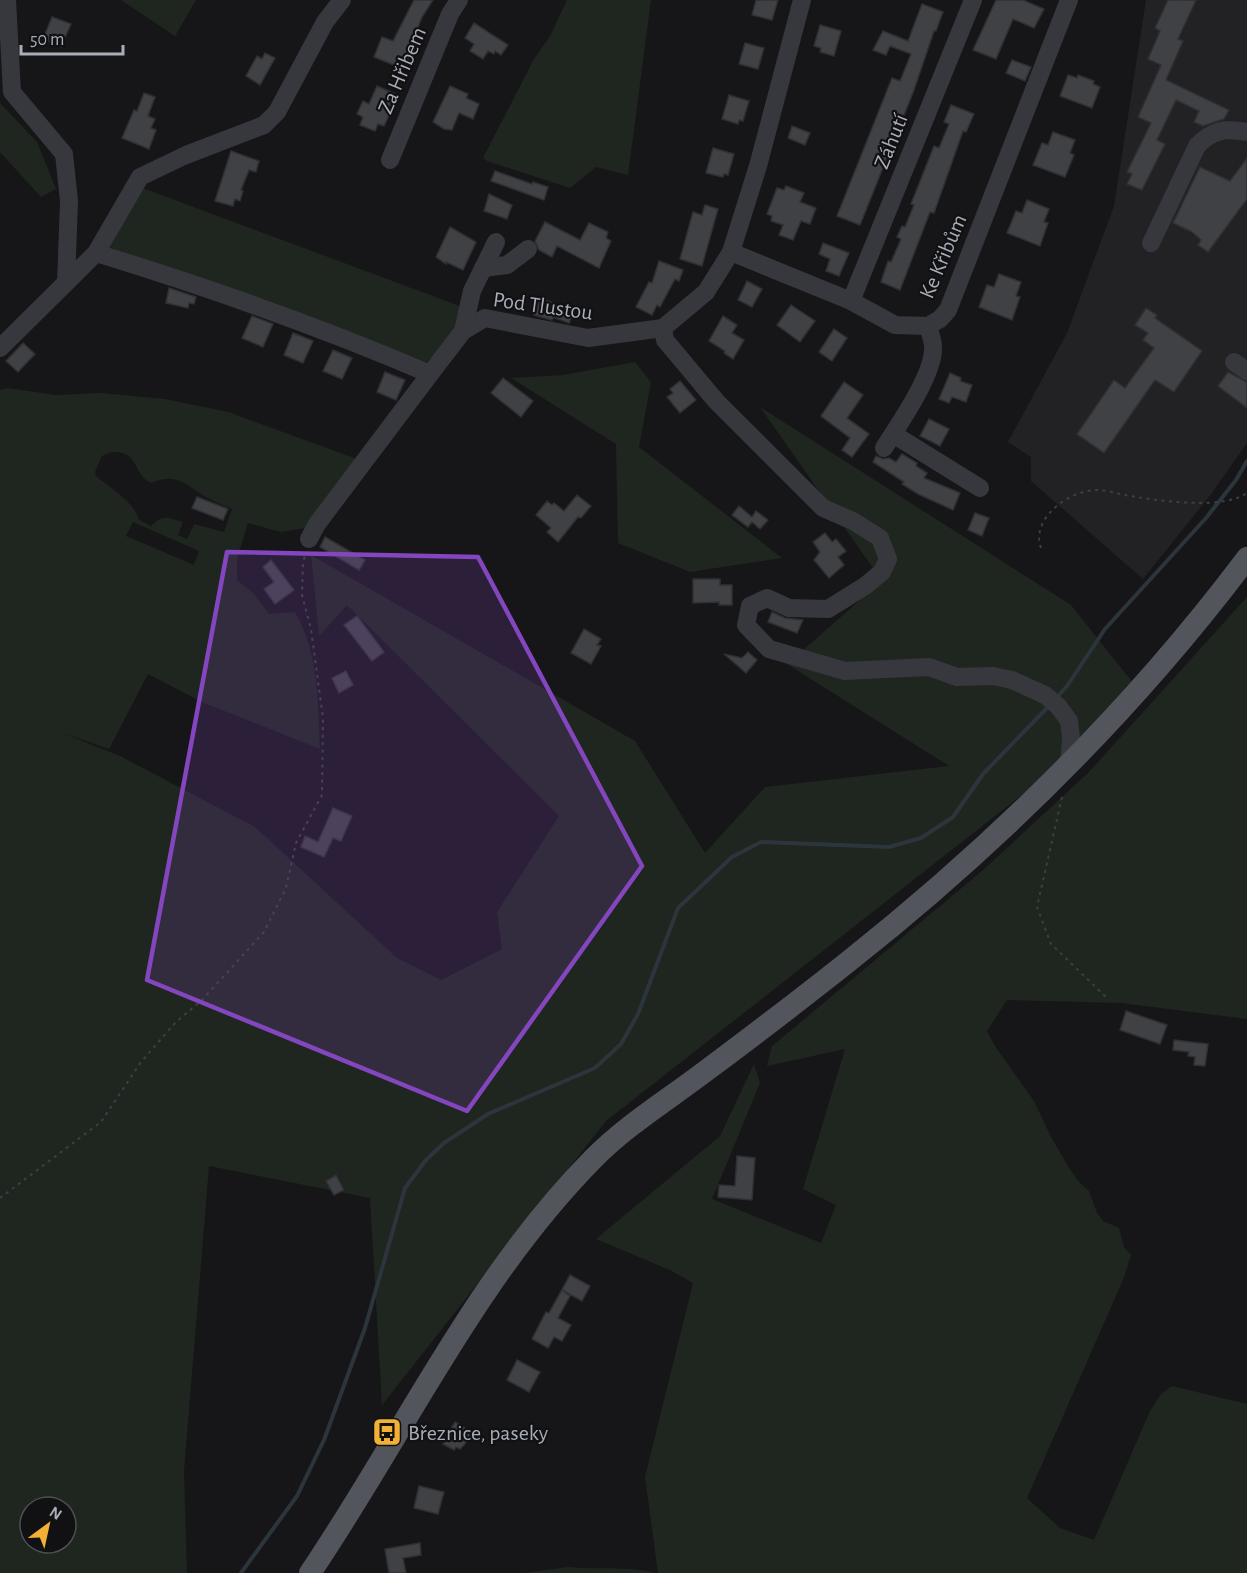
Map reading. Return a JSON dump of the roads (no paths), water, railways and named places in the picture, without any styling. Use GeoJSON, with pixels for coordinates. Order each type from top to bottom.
{"type":"FeatureCollection","features":[{"type":"Feature","properties":{"kind":"main road"},"geometry":{"type":"LineString","coordinates":[[310,1573],[353,1508],[474,1307],[518,1246],[582,1170],[611,1142],[641,1118],[782,1013],[899,921],[966,864],[1069,766],[1184,639],[1247,558]]}},
{"type":"Feature","properties":{"kind":"street"},"geometry":{"type":"LineString","coordinates":[[7,0],[12,92],[64,154],[69,201],[66,283]]}},
{"type":"Feature","properties":{"kind":"street"},"geometry":{"type":"LineString","coordinates":[[0,348],[96,253],[140,177],[186,155],[264,125],[277,112],[325,22],[342,0]]}},
{"type":"Feature","properties":{"kind":"street","name":"Za Hřibem"},"geometry":{"type":"LineString","coordinates":[[390,160],[450,14],[459,0]]}},
{"type":"Feature","properties":{"kind":"street"},"geometry":{"type":"LineString","coordinates":[[802,0],[758,166],[731,252],[706,292],[663,327],[666,340],[716,401],[823,508],[853,521],[880,538],[888,559],[882,572],[865,586],[828,609],[789,608],[767,598],[750,606],[746,625],[769,649],[845,671],[929,667],[957,677],[993,676],[1012,680],[1045,695],[1059,707],[1069,721],[1071,738],[1069,766]]}},
{"type":"Feature","properties":{"kind":"street","name":"Záhutí"},"geometry":{"type":"LineString","coordinates":[[851,301],[973,0]]}},
{"type":"Feature","properties":{"kind":"street","name":"Ke Křibům"},"geometry":{"type":"LineString","coordinates":[[731,252],[851,301],[895,325],[928,326],[940,320],[948,310],[1069,0]]}},
{"type":"Feature","properties":{"kind":"street"},"geometry":{"type":"LineString","coordinates":[[1150,243],[1197,146],[1206,136],[1218,131],[1247,132]]}},
{"type":"Feature","properties":{"kind":"street"},"geometry":{"type":"LineString","coordinates":[[463,331],[472,291],[496,242]]}},
{"type":"Feature","properties":{"kind":"street"},"geometry":{"type":"LineString","coordinates":[[483,268],[507,265],[528,249]]}},
{"type":"Feature","properties":{"kind":"street"},"geometry":{"type":"LineString","coordinates":[[96,253],[288,316],[430,374]]}},
{"type":"Feature","properties":{"kind":"street","name":"Pod Tlustou"},"geometry":{"type":"LineString","coordinates":[[309,540],[317,524],[463,331],[485,318],[588,338],[663,327]]}},
{"type":"Feature","properties":{"kind":"street"},"geometry":{"type":"LineString","coordinates":[[928,326],[934,347],[932,358],[923,380],[888,441],[980,488]]}},
{"type":"Feature","properties":{"kind":"waterway"},"geometry":{"type":"LineString","coordinates":[[1058,696],[1105,629],[1206,518],[1236,480],[1247,461]]}},
{"type":"Feature","properties":{"kind":"waterway"},"geometry":{"type":"LineString","coordinates":[[241,1573],[297,1496],[324,1440],[365,1328],[405,1188],[426,1160],[444,1143],[488,1114],[595,1068],[621,1044],[638,1014],[678,908],[732,857],[761,842],[889,847],[921,838],[953,817],[983,774],[1048,707]]}},
{"type":"Feature","properties":{"kind":"place","name":"Březnice, paseky"},"geometry":{"type":"Point","coordinates":[387,1432]}}]}
